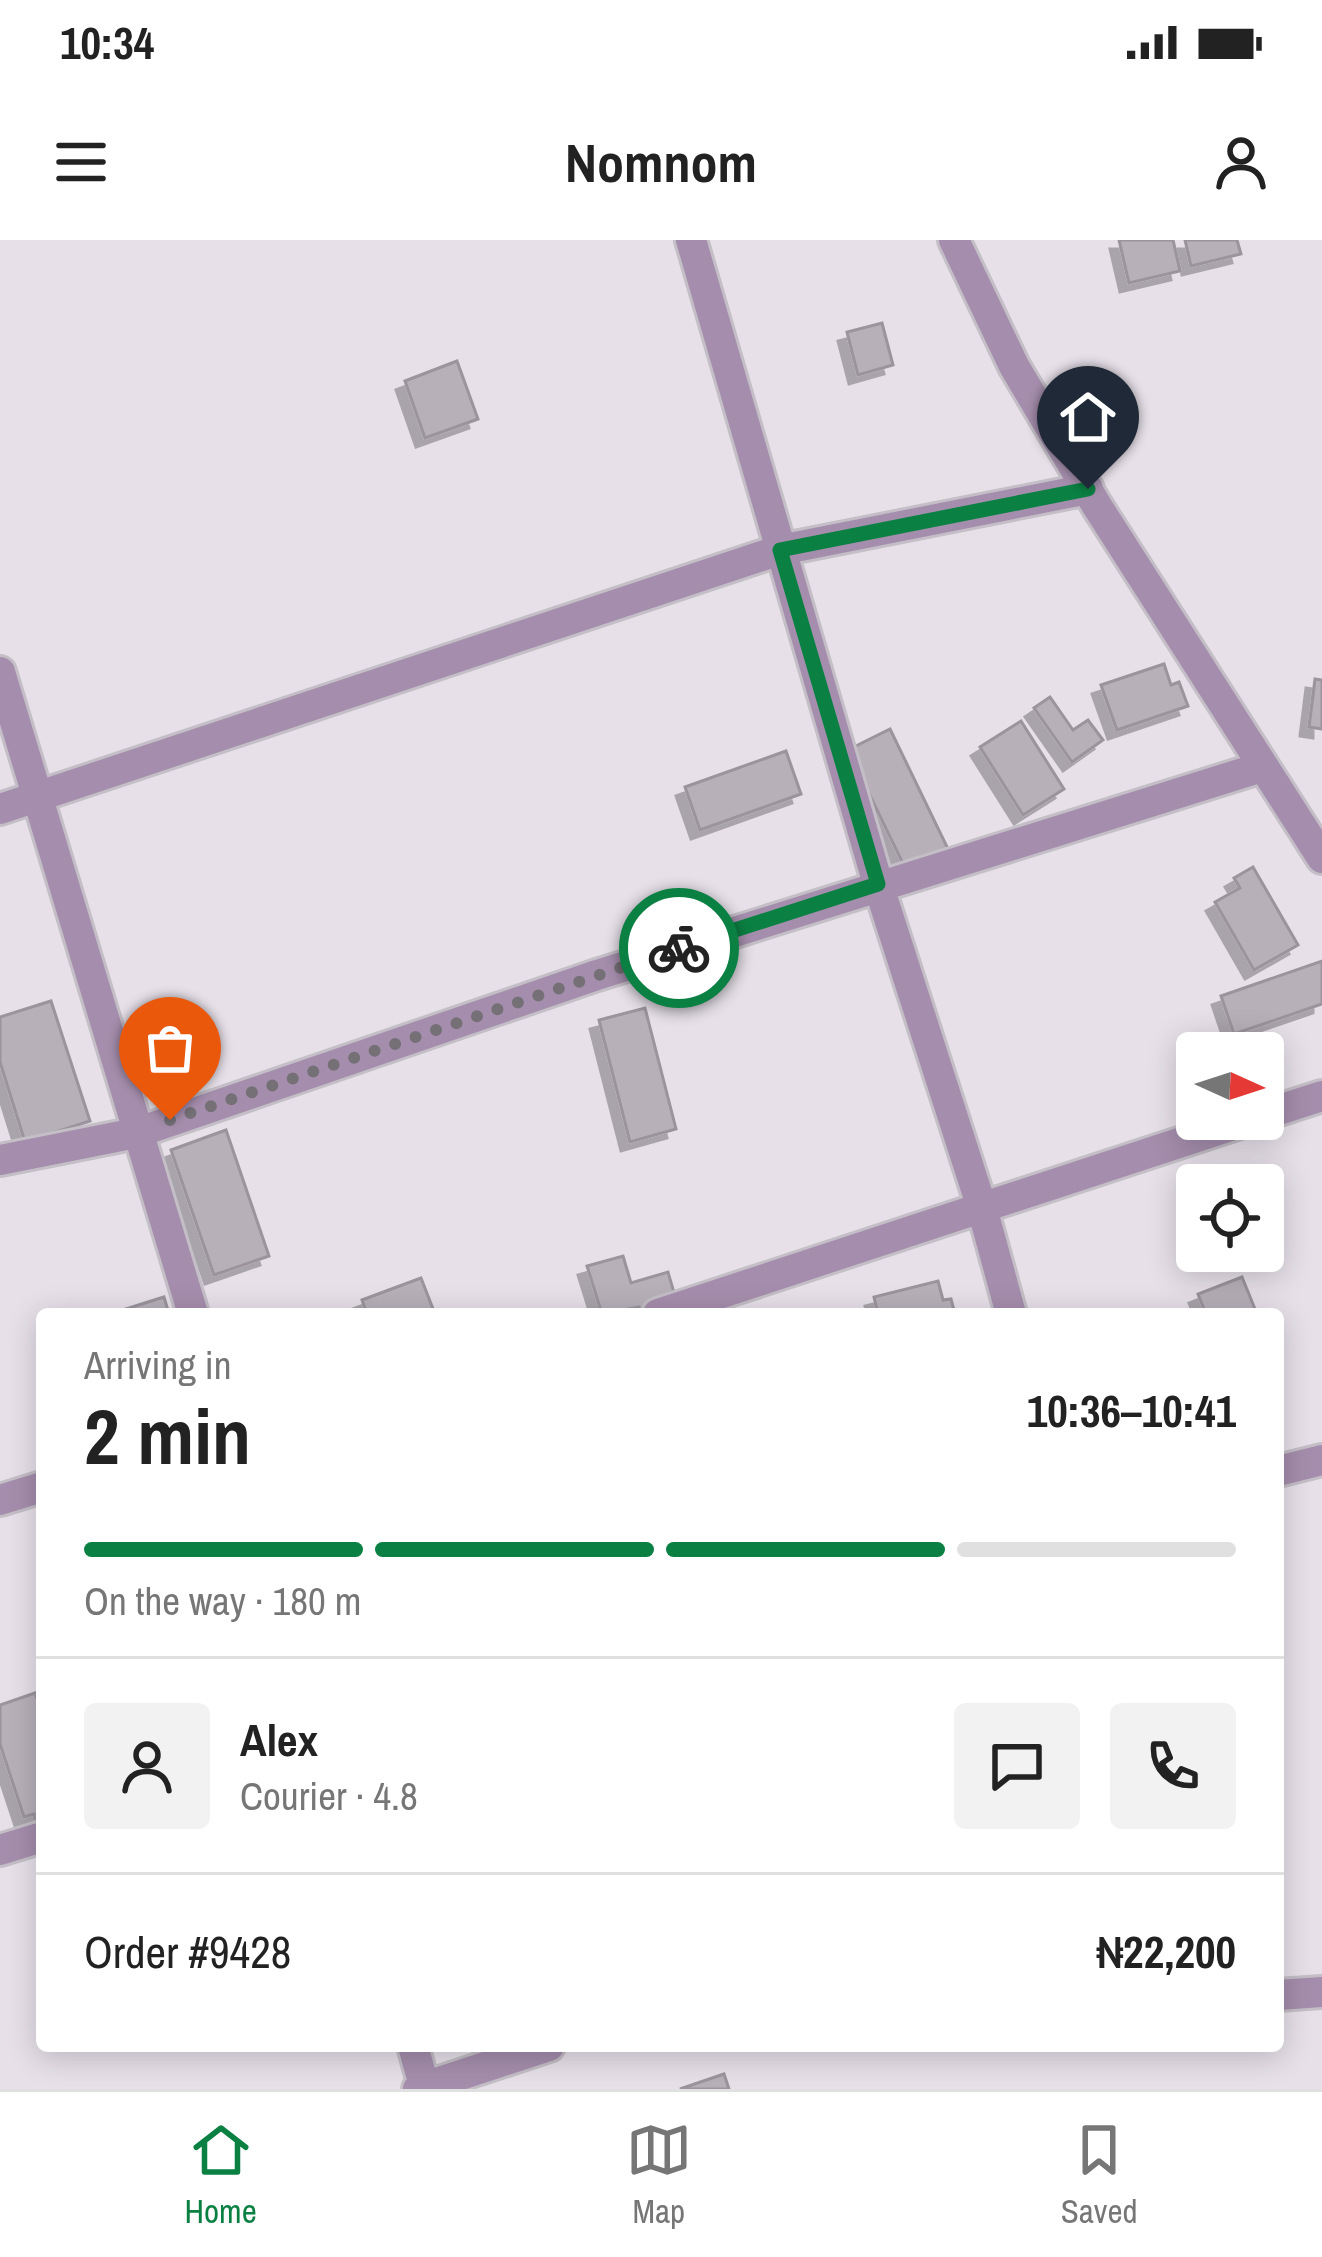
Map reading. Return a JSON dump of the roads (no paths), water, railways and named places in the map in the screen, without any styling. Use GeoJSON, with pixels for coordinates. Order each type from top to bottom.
{"type":"FeatureCollection","features":[{"type":"Feature","properties":{"kind":"street"},"geometry":{"type":"LineString","coordinates":[[691,240],[878,884],[1009,1308]]}},
{"type":"Feature","properties":{"kind":"street"},"geometry":{"type":"LineString","coordinates":[[954,240],[1014,366],[1322,858]]}},
{"type":"Feature","properties":{"kind":"street"},"geometry":{"type":"LineString","coordinates":[[0,809],[780,550],[1088,489]]}},
{"type":"Feature","properties":{"kind":"street"},"geometry":{"type":"LineString","coordinates":[[0,672],[191,1308]]}},
{"type":"Feature","properties":{"kind":"street"},"geometry":{"type":"LineString","coordinates":[[0,1160],[136,1133],[597,974],[1262,767]]}},
{"type":"Feature","properties":{"kind":"street"},"geometry":{"type":"LineString","coordinates":[[1284,1108],[1322,1096]]}},
{"type":"Feature","properties":{"kind":"street"},"geometry":{"type":"LineString","coordinates":[[676,1308],[1188,1140]]}},
{"type":"Feature","properties":{"kind":"street"},"geometry":{"type":"LineString","coordinates":[[1284,1470],[1322,1460]]}},
{"type":"Feature","properties":{"kind":"street"},"geometry":{"type":"LineString","coordinates":[[0,1500],[36,1489]]}},
{"type":"Feature","properties":{"kind":"street"},"geometry":{"type":"LineString","coordinates":[[0,1850],[36,1840]]}},
{"type":"Feature","properties":{"kind":"street"},"geometry":{"type":"LineString","coordinates":[[1284,1995],[1322,1992]]}},
{"type":"Feature","properties":{"kind":"street"},"geometry":{"type":"LineString","coordinates":[[414,2052],[422,2088],[531,2052]]}}]}
